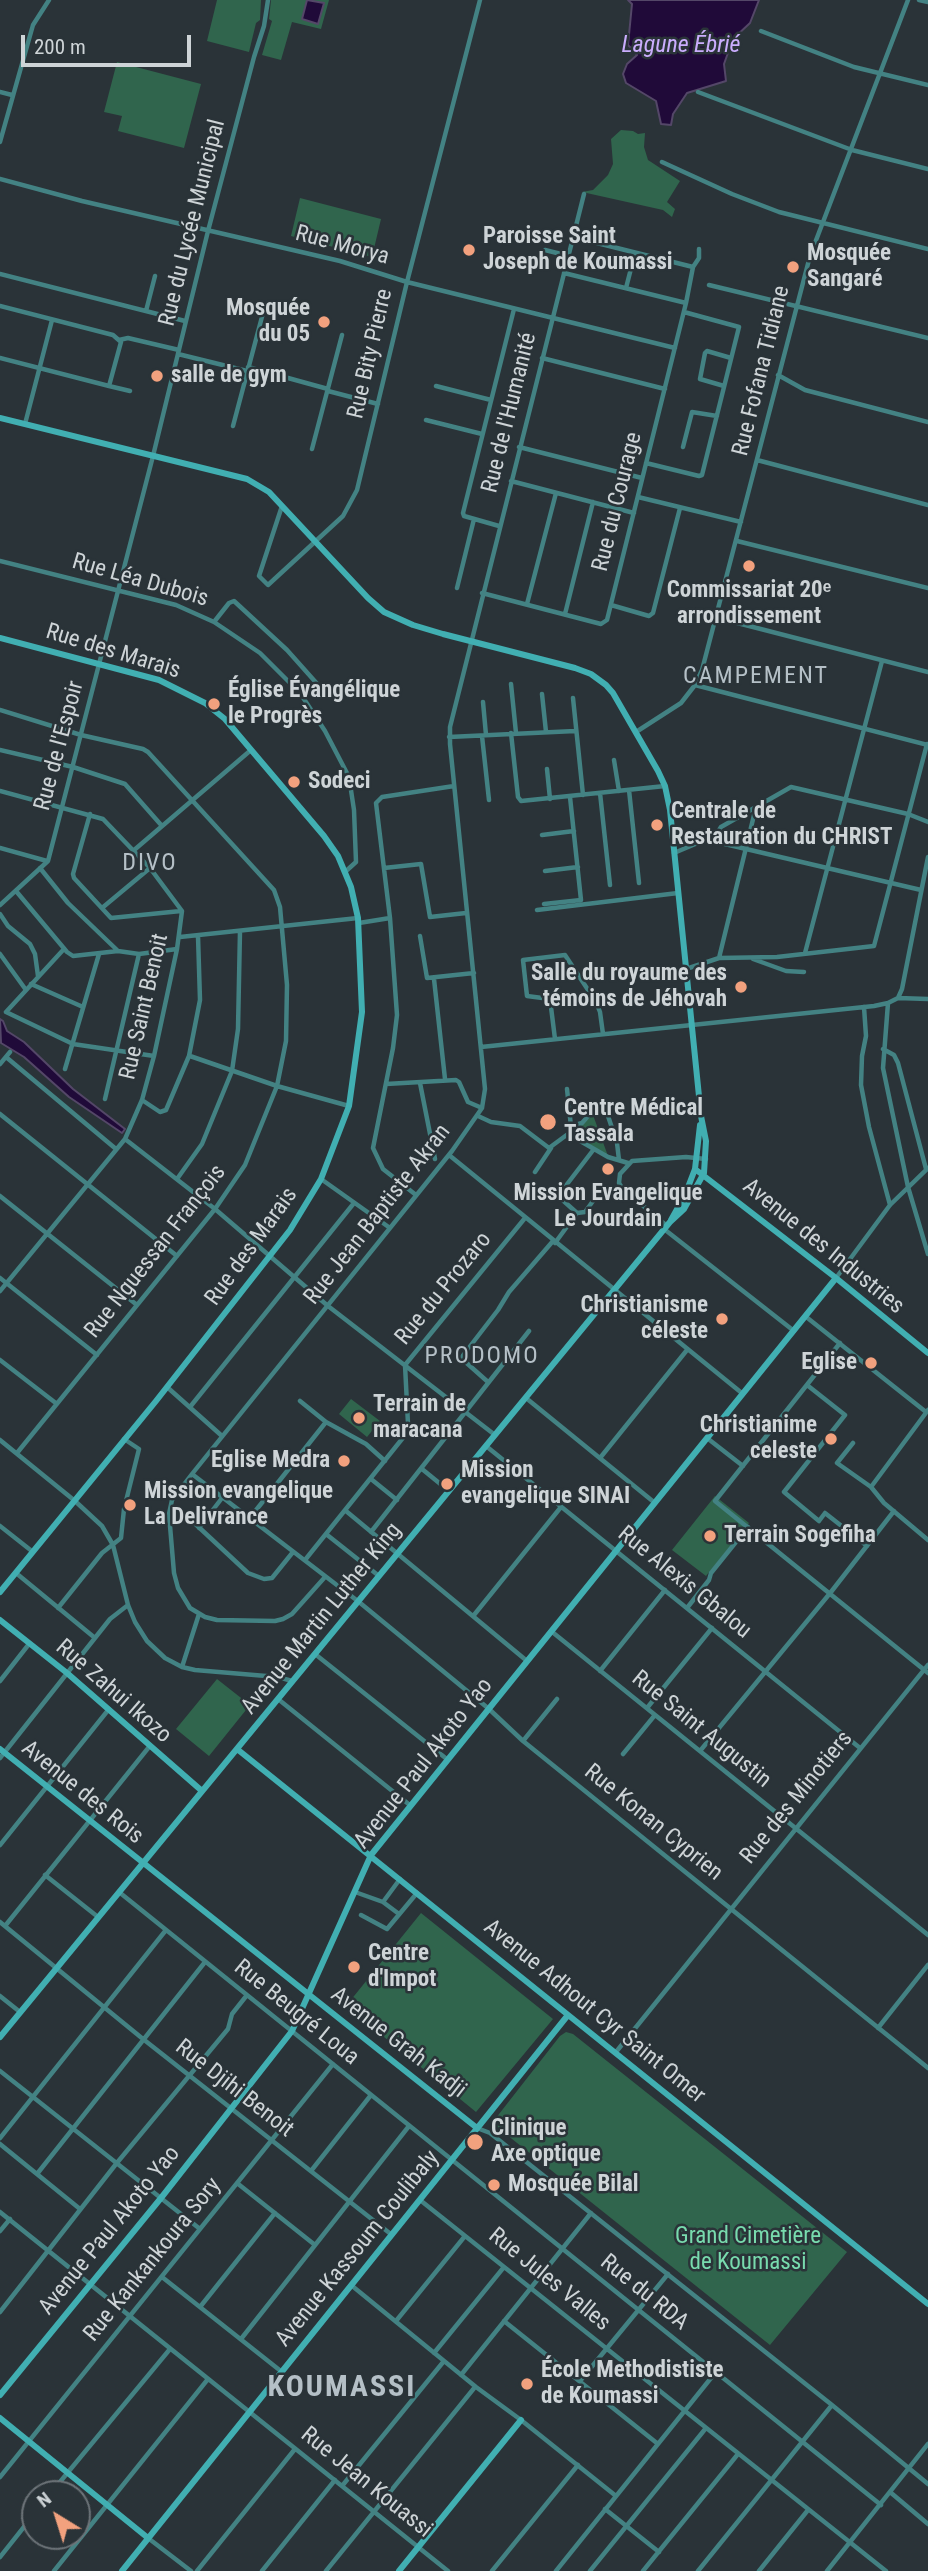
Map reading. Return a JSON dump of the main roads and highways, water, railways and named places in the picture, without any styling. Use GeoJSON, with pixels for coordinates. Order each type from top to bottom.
{"type":"FeatureCollection","features":[{"type":"Feature","properties":{"kind":"water"},"geometry":{"type":"Polygon","coordinates":[[[307,0],[324,3],[318,24],[302,19],[307,0]]]}},
{"type":"Feature","properties":{"kind":"water","name":"Lagune Ébrié"},"geometry":{"type":"Polygon","coordinates":[[[628,0],[759,0],[750,23],[734,38],[729,50],[724,64],[726,81],[687,93],[673,114],[671,125],[661,124],[656,101],[626,83],[623,74],[627,64],[637,55],[628,45],[632,4],[628,0]]]}},
{"type":"Feature","properties":{"kind":"water"},"geometry":{"type":"Polygon","coordinates":[[[0,1019],[7,1031],[24,1042],[73,1089],[125,1129],[122,1133],[69,1097],[24,1057],[1,1043],[0,1019]]]}},
{"type":"Feature","properties":{"kind":"place","name":"Paroisse Saint Joseph de Koumassi"},"geometry":{"type":"Point","coordinates":[469,250]}},
{"type":"Feature","properties":{"kind":"place","name":"Mosquée Sangaré"},"geometry":{"type":"Point","coordinates":[793,267]}},
{"type":"Feature","properties":{"kind":"place","name":"Mosquée du 05"},"geometry":{"type":"Point","coordinates":[324,322]}},
{"type":"Feature","properties":{"kind":"place","name":"salle de gym"},"geometry":{"type":"Point","coordinates":[157,376]}},
{"type":"Feature","properties":{"kind":"place","name":"Commissariat 20ᵉ arrondissement"},"geometry":{"type":"Point","coordinates":[749,566]}},
{"type":"Feature","properties":{"kind":"place","name":"Église Évangélique le Progrès"},"geometry":{"type":"Point","coordinates":[214,704]}},
{"type":"Feature","properties":{"kind":"place","name":"Sodeci"},"geometry":{"type":"Point","coordinates":[294,782]}},
{"type":"Feature","properties":{"kind":"place","name":"Centrale de Restauration du CHRIST"},"geometry":{"type":"Point","coordinates":[657,825]}},
{"type":"Feature","properties":{"kind":"place","name":"Salle du royaume des témoins de Jéhovah"},"geometry":{"type":"Point","coordinates":[741,987]}},
{"type":"Feature","properties":{"kind":"place","name":"Centre Médical Tassala"},"geometry":{"type":"Point","coordinates":[548,1122]}},
{"type":"Feature","properties":{"kind":"place","name":"Mission Evangelique Le Jourdain"},"geometry":{"type":"Point","coordinates":[608,1169]}},
{"type":"Feature","properties":{"kind":"place","name":"Christianisme céleste"},"geometry":{"type":"Point","coordinates":[722,1319]}},
{"type":"Feature","properties":{"kind":"place","name":"Eglise"},"geometry":{"type":"Point","coordinates":[871,1363]}},
{"type":"Feature","properties":{"kind":"place","name":"Terrain de maracana"},"geometry":{"type":"Point","coordinates":[359,1418]}},
{"type":"Feature","properties":{"kind":"place","name":"Christianime celeste"},"geometry":{"type":"Point","coordinates":[831,1439]}},
{"type":"Feature","properties":{"kind":"place","name":"Eglise Medra"},"geometry":{"type":"Point","coordinates":[344,1461]}},
{"type":"Feature","properties":{"kind":"place","name":"Mission evangelique SINAI"},"geometry":{"type":"Point","coordinates":[447,1484]}},
{"type":"Feature","properties":{"kind":"place","name":"Mission evangelique La Delivrance"},"geometry":{"type":"Point","coordinates":[130,1505]}},
{"type":"Feature","properties":{"kind":"place","name":"Terrain Sogefiha"},"geometry":{"type":"Point","coordinates":[710,1536]}},
{"type":"Feature","properties":{"kind":"place","name":"Centre d'Impot"},"geometry":{"type":"Point","coordinates":[354,1967]}},
{"type":"Feature","properties":{"kind":"place","name":"Clinique Axe optique"},"geometry":{"type":"Point","coordinates":[475,2142]}},
{"type":"Feature","properties":{"kind":"place","name":"Mosquée Bilal"},"geometry":{"type":"Point","coordinates":[494,2185]}},
{"type":"Feature","properties":{"kind":"place","name":"École Methodististe de Koumassi"},"geometry":{"type":"Point","coordinates":[527,2384]}},
{"type":"Feature","properties":{"kind":"district","name":"CAMPEMENT"},"geometry":{"type":"Point","coordinates":[756,677]}},
{"type":"Feature","properties":{"kind":"district","name":"DIVO"},"geometry":{"type":"Point","coordinates":[150,864]}},
{"type":"Feature","properties":{"kind":"district","name":"PRODOMO"},"geometry":{"type":"Point","coordinates":[482,1357]}},
{"type":"Feature","properties":{"kind":"district","name":"KOUMASSI"},"geometry":{"type":"Point","coordinates":[342,2388]}},
{"type":"Feature","properties":{"kind":"park label","name":"Grand Cimetière de Koumassi"},"geometry":{"type":"Point","coordinates":[748,2250]}}]}
